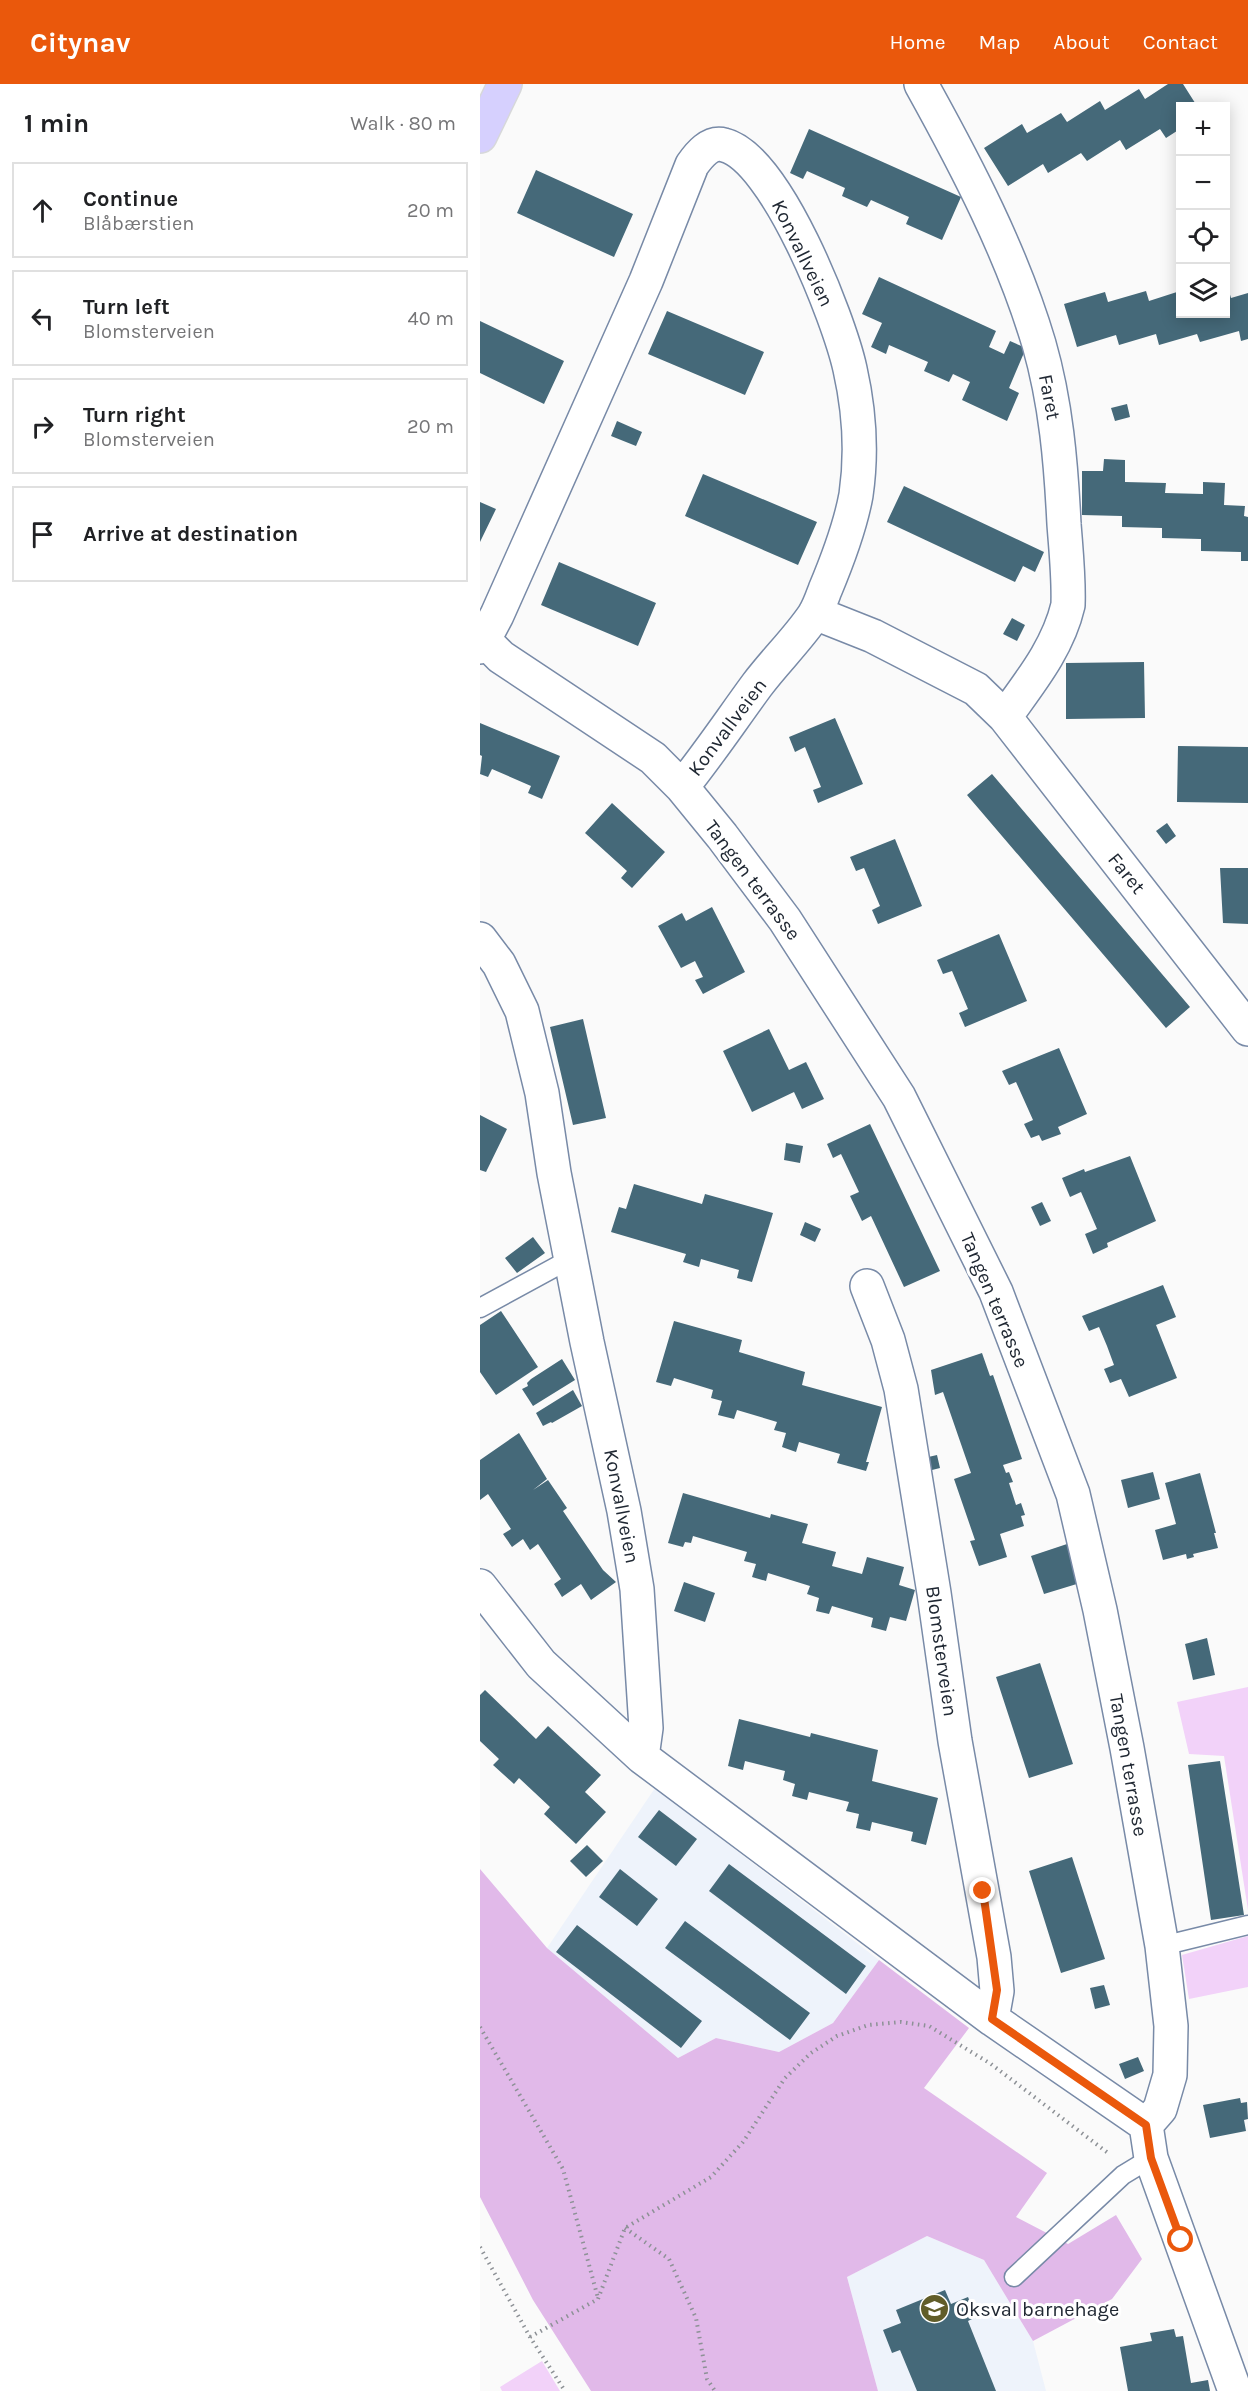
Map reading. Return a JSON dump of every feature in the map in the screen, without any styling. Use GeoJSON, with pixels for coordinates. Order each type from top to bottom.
{"type":"FeatureCollection","features":[{"type":"Feature","properties":{"kind":"main road"},"geometry":{"type":"LineString","coordinates":[[480,136],[505,84]]}},
{"type":"Feature","properties":{"kind":"street","name":"Faret"},"geometry":{"type":"LineString","coordinates":[[921,84],[959,154],[1021,291],[1038,343],[1055,415],[1064,514],[1068,605],[1064,621],[1051,650],[1005,717]]}},
{"type":"Feature","properties":{"kind":"street","name":"Konvallveien"},"geometry":{"type":"LineString","coordinates":[[481,641],[646,281],[692,165],[701,153],[710,147],[723,144],[739,152],[751,163],[782,202],[837,321],[850,368],[858,435],[859,469],[844,543],[815,613],[681,787]]}},
{"type":"Feature","properties":{"kind":"street","name":"Faret"},"geometry":{"type":"LineString","coordinates":[[815,613],[873,636],[976,689],[1005,717],[1248,1029]]}},
{"type":"Feature","properties":{"kind":"street","name":"Tangen terrasse"},"geometry":{"type":"LineString","coordinates":[[481,641],[501,657],[652,758],[681,787],[722,836],[785,920],[899,1096],[996,1292],[1073,1494],[1100,1610],[1127,1748],[1162,1946],[1171,2026],[1170,2075],[1160,2109],[1146,2125]]}},
{"type":"Feature","properties":{"kind":"street","name":"Konvallveien"},"geometry":{"type":"LineString","coordinates":[[480,939],[498,964],[522,1011],[542,1093],[554,1173],[624,1511],[637,1589],[646,1728],[642,1757]]}},
{"type":"Feature","properties":{"kind":"street","name":"Blomsterveien"},"geometry":{"type":"LineString","coordinates":[[867,1286],[888,1340],[901,1389],[955,1741],[994,1957],[997,1990],[992,2019]]}},
{"type":"Feature","properties":{"kind":"street"},"geometry":{"type":"LineString","coordinates":[[480,1586],[541,1664],[642,1757],[992,2019],[1146,2125],[1144,2162],[1235,2391]]}},
{"type":"Feature","properties":{"kind":"lane"},"geometry":{"type":"LineString","coordinates":[[480,1308],[572,1258]]}},
{"type":"Feature","properties":{"kind":"lane"},"geometry":{"type":"LineString","coordinates":[[1162,1946],[1248,1925]]}},
{"type":"Feature","properties":{"kind":"lane"},"geometry":{"type":"LineString","coordinates":[[1014,2277],[1123,2175],[1144,2162]]}},
{"type":"Feature","properties":{"kind":"path"},"geometry":{"type":"LineString","coordinates":[[530,2337],[598,2299],[625,2228],[711,2178],[743,2142],[785,2078],[811,2053],[837,2036],[868,2025],[884,2022],[929,2026],[963,2045],[1107,2152],[1144,2162]]}},
{"type":"Feature","properties":{"kind":"path"},"geometry":{"type":"LineString","coordinates":[[480,2027],[563,2169],[598,2299]]}},
{"type":"Feature","properties":{"kind":"path"},"geometry":{"type":"LineString","coordinates":[[625,2228],[669,2259],[696,2318],[707,2379],[715,2391]]}},
{"type":"Feature","properties":{"kind":"path"},"geometry":{"type":"LineString","coordinates":[[480,2247],[530,2337],[565,2391]]}},
{"type":"Feature","properties":{"kind":"shaded area"},"geometry":{"type":"Polygon","coordinates":[[[1248,1687],[1248,1910],[1224,1756],[1189,1754],[1177,1702],[1248,1687]]]}},
{"type":"Feature","properties":{"kind":"shaded area"},"geometry":{"type":"Polygon","coordinates":[[[655,1788],[879,1960],[833,2023],[779,2052],[716,2038],[678,2058],[547,1948],[655,1788]]]}},
{"type":"Feature","properties":{"kind":"shaded area"},"geometry":{"type":"Polygon","coordinates":[[[480,1869],[547,1948],[678,2058],[716,2038],[779,2052],[833,2023],[879,1960],[969,2028],[924,2088],[1047,2173],[1016,2217],[1068,2244],[1116,2215],[1142,2259],[1112,2299],[1033,2341],[984,2260],[927,2236],[847,2277],[878,2391],[591,2391],[533,2300],[480,2197],[480,1869]]]}},
{"type":"Feature","properties":{"kind":"shaded area"},"geometry":{"type":"Polygon","coordinates":[[[1248,1936],[1248,1987],[1189,1999],[1182,1955],[1248,1936]]]}},
{"type":"Feature","properties":{"kind":"shaded area","name":"Oksval barnehage"},"geometry":{"type":"Polygon","coordinates":[[[927,2236],[984,2260],[1033,2341],[1046,2391],[878,2391],[847,2277],[927,2236]]]}},
{"type":"Feature","properties":{"kind":"shaded area"},"geometry":{"type":"Polygon","coordinates":[[[542,2361],[560,2391],[502,2391],[500,2387],[542,2361]]]}},
{"type":"Feature","properties":{"kind":"building"},"geometry":{"type":"Polygon","coordinates":[[[1168,84],[1183,84],[1194,102],[1176,102],[1176,132],[1166,138],[1160,129],[1126,150],[1120,140],[1087,161],[1081,153],[1048,173],[1043,164],[1008,186],[984,148],[1022,124],[1027,133],[1061,113],[1067,122],[1100,101],[1105,110],[1139,89],[1145,99],[1168,84]]]}},
{"type":"Feature","properties":{"kind":"building"},"geometry":{"type":"Polygon","coordinates":[[[809,129],[961,197],[942,240],[906,224],[909,217],[871,200],[867,207],[842,196],[845,188],[807,171],[803,179],[790,173],[809,129]]]}},
{"type":"Feature","properties":{"kind":"building"},"geometry":{"type":"Polygon","coordinates":[[[536,170],[633,214],[614,257],[517,213],[536,170]]]}},
{"type":"Feature","properties":{"kind":"building"},"geometry":{"type":"Polygon","coordinates":[[[879,277],[996,331],[989,347],[1004,354],[1010,341],[1026,348],[1009,388],[1019,393],[1007,421],[962,400],[970,382],[953,374],[949,382],[924,371],[928,362],[889,345],[886,354],[871,347],[882,323],[862,314],[879,277]]]}},
{"type":"Feature","properties":{"kind":"building"},"geometry":{"type":"Polygon","coordinates":[[[1146,291],[1149,301],[1176,292],[1176,318],[1230,318],[1230,295],[1231,298],[1248,293],[1248,339],[1241,341],[1239,331],[1200,342],[1197,334],[1159,345],[1156,334],[1119,345],[1116,335],[1077,347],[1064,304],[1105,292],[1108,302],[1146,291]]]}},
{"type":"Feature","properties":{"kind":"building"},"geometry":{"type":"Polygon","coordinates":[[[667,311],[764,352],[745,395],[648,354],[667,311]]]}},
{"type":"Feature","properties":{"kind":"building"},"geometry":{"type":"Polygon","coordinates":[[[480,321],[564,361],[544,404],[480,373],[480,321]]]}},
{"type":"Feature","properties":{"kind":"building"},"geometry":{"type":"Polygon","coordinates":[[[1127,404],[1130,417],[1115,421],[1111,408],[1127,404]]]}},
{"type":"Feature","properties":{"kind":"building"},"geometry":{"type":"Polygon","coordinates":[[[617,421],[642,432],[636,446],[611,436],[617,421]]]}},
{"type":"Feature","properties":{"kind":"building"},"geometry":{"type":"Polygon","coordinates":[[[1104,459],[1125,460],[1125,482],[1166,483],[1165,493],[1203,494],[1203,482],[1225,483],[1224,505],[1245,506],[1244,516],[1248,517],[1248,561],[1241,561],[1241,552],[1201,551],[1201,539],[1162,538],[1162,528],[1122,527],[1122,516],[1082,515],[1082,471],[1103,471],[1104,459]]]}},
{"type":"Feature","properties":{"kind":"building"},"geometry":{"type":"Polygon","coordinates":[[[703,474],[817,522],[798,565],[685,516],[703,474]]]}},
{"type":"Feature","properties":{"kind":"building"},"geometry":{"type":"Polygon","coordinates":[[[904,486],[1044,552],[1035,572],[1023,566],[1015,582],[887,522],[904,486]]]}},
{"type":"Feature","properties":{"kind":"building"},"geometry":{"type":"Polygon","coordinates":[[[480,502],[496,509],[480,542],[480,502]]]}},
{"type":"Feature","properties":{"kind":"building"},"geometry":{"type":"Polygon","coordinates":[[[559,562],[656,603],[638,646],[541,605],[559,562]]]}},
{"type":"Feature","properties":{"kind":"building"},"geometry":{"type":"Polygon","coordinates":[[[1012,618],[1025,625],[1017,641],[1003,634],[1012,618]]]}},
{"type":"Feature","properties":{"kind":"building"},"geometry":{"type":"Polygon","coordinates":[[[1144,662],[1145,718],[1066,719],[1066,663],[1144,662]]]}},
{"type":"Feature","properties":{"kind":"building"},"geometry":{"type":"Polygon","coordinates":[[[835,718],[863,784],[818,803],[813,790],[821,787],[805,747],[795,752],[789,737],[835,718]]]}},
{"type":"Feature","properties":{"kind":"building"},"geometry":{"type":"Polygon","coordinates":[[[480,723],[560,756],[542,799],[528,793],[531,786],[492,769],[488,777],[480,774],[482,756],[480,755],[480,723]]]}},
{"type":"Feature","properties":{"kind":"building"},"geometry":{"type":"Polygon","coordinates":[[[1178,746],[1248,747],[1248,803],[1177,802],[1178,746]]]}},
{"type":"Feature","properties":{"kind":"building"},"geometry":{"type":"Polygon","coordinates":[[[992,774],[1190,1007],[1166,1028],[967,795],[992,774]]]}},
{"type":"Feature","properties":{"kind":"building"},"geometry":{"type":"Polygon","coordinates":[[[612,803],[665,852],[632,888],[621,878],[627,871],[585,833],[612,803]]]}},
{"type":"Feature","properties":{"kind":"building"},"geometry":{"type":"Polygon","coordinates":[[[1167,823],[1176,836],[1166,844],[1156,831],[1167,823]]]}},
{"type":"Feature","properties":{"kind":"building"},"geometry":{"type":"Polygon","coordinates":[[[895,839],[922,906],[878,924],[872,910],[880,906],[864,868],[856,871],[850,857],[895,839]]]}},
{"type":"Feature","properties":{"kind":"building"},"geometry":{"type":"Polygon","coordinates":[[[1220,868],[1248,868],[1248,924],[1223,923],[1220,868]]]}},
{"type":"Feature","properties":{"kind":"building"},"geometry":{"type":"Polygon","coordinates":[[[712,907],[745,972],[703,994],[695,980],[703,977],[695,961],[681,968],[658,926],[682,913],[686,921],[712,907]]]}},
{"type":"Feature","properties":{"kind":"building"},"geometry":{"type":"Polygon","coordinates":[[[999,934],[1027,1001],[965,1027],[959,1013],[968,1009],[952,971],[943,974],[937,960],[999,934]]]}},
{"type":"Feature","properties":{"kind":"building"},"geometry":{"type":"Polygon","coordinates":[[[583,1019],[606,1118],[573,1125],[550,1027],[583,1019]]]}},
{"type":"Feature","properties":{"kind":"building"},"geometry":{"type":"Polygon","coordinates":[[[769,1029],[789,1070],[806,1062],[824,1099],[802,1109],[794,1092],[752,1112],[723,1051],[769,1029]]]}},
{"type":"Feature","properties":{"kind":"building"},"geometry":{"type":"Polygon","coordinates":[[[1059,1048],[1087,1114],[1058,1127],[1061,1134],[1042,1141],[1039,1135],[1031,1138],[1024,1124],[1033,1120],[1016,1082],[1009,1085],[1002,1071],[1059,1048]]]}},
{"type":"Feature","properties":{"kind":"building"},"geometry":{"type":"Polygon","coordinates":[[[480,1115],[507,1129],[486,1172],[480,1170],[480,1115]]]}},
{"type":"Feature","properties":{"kind":"building"},"geometry":{"type":"Polygon","coordinates":[[[870,1124],[940,1271],[904,1287],[871,1216],[862,1221],[850,1196],[859,1192],[841,1154],[833,1158],[827,1144],[870,1124]]]}},
{"type":"Feature","properties":{"kind":"building"},"geometry":{"type":"Polygon","coordinates":[[[786,1143],[803,1146],[800,1163],[784,1160],[786,1143]]]}},
{"type":"Feature","properties":{"kind":"building"},"geometry":{"type":"Polygon","coordinates":[[[1130,1156],[1156,1221],[1107,1243],[1108,1247],[1093,1254],[1085,1234],[1097,1229],[1081,1192],[1070,1197],[1062,1178],[1130,1156]]]}},
{"type":"Feature","properties":{"kind":"building"},"geometry":{"type":"Polygon","coordinates":[[[634,1184],[702,1204],[705,1194],[773,1213],[752,1282],[737,1278],[739,1270],[701,1259],[699,1267],[683,1262],[686,1254],[611,1232],[619,1207],[626,1209],[634,1184]]]}},
{"type":"Feature","properties":{"kind":"building"},"geometry":{"type":"Polygon","coordinates":[[[1042,1202],[1051,1221],[1040,1226],[1031,1207],[1042,1202]]]}},
{"type":"Feature","properties":{"kind":"building"},"geometry":{"type":"Polygon","coordinates":[[[805,1222],[821,1229],[815,1242],[800,1235],[805,1222]]]}},
{"type":"Feature","properties":{"kind":"building"},"geometry":{"type":"Polygon","coordinates":[[[533,1237],[545,1253],[517,1273],[505,1258],[533,1237]]]}},
{"type":"Feature","properties":{"kind":"building"},"geometry":{"type":"Polygon","coordinates":[[[1163,1285],[1176,1317],[1156,1325],[1177,1378],[1129,1397],[1121,1379],[1110,1383],[1104,1369],[1114,1365],[1107,1346],[1099,1327],[1089,1331],[1082,1316],[1163,1285]]]}},
{"type":"Feature","properties":{"kind":"building"},"geometry":{"type":"Polygon","coordinates":[[[501,1311],[538,1367],[496,1395],[480,1372],[480,1325],[501,1311]]]}},
{"type":"Feature","properties":{"kind":"building"},"geometry":{"type":"Polygon","coordinates":[[[674,1321],[742,1340],[739,1352],[805,1372],[802,1385],[882,1407],[866,1462],[869,1462],[866,1471],[837,1463],[840,1454],[799,1442],[796,1452],[782,1447],[786,1433],[774,1430],[777,1422],[737,1410],[734,1419],[718,1415],[722,1401],[711,1398],[713,1390],[674,1378],[671,1386],[656,1382],[674,1321]]]}},
{"type":"Feature","properties":{"kind":"building"},"geometry":{"type":"Polygon","coordinates":[[[982,1353],[990,1376],[993,1375],[1022,1459],[1003,1465],[1013,1482],[1009,1483],[1016,1505],[1021,1503],[1025,1515],[1021,1516],[1024,1526],[1000,1534],[1007,1557],[979,1566],[970,1541],[975,1540],[954,1479],[971,1473],[943,1392],[935,1395],[931,1370],[982,1353]]]}},
{"type":"Feature","properties":{"kind":"building"},"geometry":{"type":"Polygon","coordinates":[[[562,1359],[575,1380],[533,1406],[522,1389],[528,1386],[527,1383],[531,1379],[562,1359]]]}},
{"type":"Feature","properties":{"kind":"building"},"geometry":{"type":"Polygon","coordinates":[[[573,1390],[582,1406],[543,1426],[536,1413],[573,1390]]]}},
{"type":"Feature","properties":{"kind":"building"},"geometry":{"type":"Polygon","coordinates":[[[519,1433],[547,1479],[533,1490],[548,1480],[567,1508],[563,1511],[603,1570],[616,1582],[591,1600],[581,1584],[562,1597],[554,1584],[561,1579],[538,1544],[530,1550],[523,1539],[512,1547],[503,1534],[511,1529],[488,1494],[480,1500],[480,1460],[519,1433]]]}},
{"type":"Feature","properties":{"kind":"building"},"geometry":{"type":"Polygon","coordinates":[[[937,1455],[940,1468],[928,1471],[924,1458],[937,1455]]]}},
{"type":"Feature","properties":{"kind":"building"},"geometry":{"type":"Polygon","coordinates":[[[1153,1472],[1160,1499],[1128,1508],[1121,1480],[1153,1472]]]}},
{"type":"Feature","properties":{"kind":"building"},"geometry":{"type":"Polygon","coordinates":[[[1200,1473],[1218,1548],[1193,1554],[1194,1557],[1187,1559],[1186,1554],[1163,1560],[1155,1530],[1176,1524],[1165,1483],[1200,1473]]]}},
{"type":"Feature","properties":{"kind":"building"},"geometry":{"type":"Polygon","coordinates":[[[683,1493],[770,1518],[771,1514],[808,1524],[802,1543],[836,1552],[832,1566],[862,1574],[867,1557],[904,1567],[899,1585],[915,1590],[906,1621],[890,1617],[886,1631],[871,1627],[873,1618],[832,1606],[829,1614],[816,1611],[819,1598],[807,1594],[810,1586],[768,1573],[766,1581],[752,1577],[756,1564],[744,1561],[747,1552],[693,1536],[691,1543],[685,1542],[683,1547],[668,1543],[683,1493]]]}},
{"type":"Feature","properties":{"kind":"building"},"geometry":{"type":"Polygon","coordinates":[[[1067,1544],[1080,1583],[1044,1594],[1031,1556],[1067,1544]]]}},
{"type":"Feature","properties":{"kind":"building"},"geometry":{"type":"Polygon","coordinates":[[[684,1582],[715,1593],[705,1622],[674,1611],[684,1582]]]}},
{"type":"Feature","properties":{"kind":"building"},"geometry":{"type":"Polygon","coordinates":[[[1207,1638],[1215,1675],[1193,1680],[1185,1644],[1207,1638]]]}},
{"type":"Feature","properties":{"kind":"building"},"geometry":{"type":"Polygon","coordinates":[[[1040,1663],[1073,1764],[1029,1778],[996,1677],[1040,1663]]]}},
{"type":"Feature","properties":{"kind":"building"},"geometry":{"type":"Polygon","coordinates":[[[485,1690],[536,1739],[548,1726],[601,1775],[585,1792],[606,1812],[576,1844],[544,1814],[550,1807],[519,1778],[514,1784],[493,1765],[499,1759],[480,1741],[480,1695],[485,1690]]]}},
{"type":"Feature","properties":{"kind":"building"},"geometry":{"type":"Polygon","coordinates":[[[739,1719],[810,1737],[811,1733],[878,1750],[872,1781],[938,1798],[926,1845],[911,1841],[913,1832],[872,1822],[870,1831],[856,1828],[859,1814],[846,1811],[849,1802],[809,1792],[807,1800],[792,1796],[795,1784],[783,1780],[785,1771],[745,1761],[743,1770],[728,1766],[739,1719]]]}},
{"type":"Feature","properties":{"kind":"building"},"geometry":{"type":"Polygon","coordinates":[[[1220,1761],[1244,1915],[1211,1920],[1188,1765],[1220,1761]]]}},
{"type":"Feature","properties":{"kind":"building"},"geometry":{"type":"Polygon","coordinates":[[[659,1810],[697,1839],[676,1866],[638,1837],[659,1810]]]}},
{"type":"Feature","properties":{"kind":"building"},"geometry":{"type":"Polygon","coordinates":[[[587,1845],[603,1861],[586,1877],[570,1861],[587,1845]]]}},
{"type":"Feature","properties":{"kind":"building"},"geometry":{"type":"Polygon","coordinates":[[[1072,1857],[1105,1959],[1061,1973],[1029,1871],[1072,1857]]]}},
{"type":"Feature","properties":{"kind":"building"},"geometry":{"type":"Polygon","coordinates":[[[729,1864],[866,1966],[846,1994],[709,1891],[729,1864]]]}},
{"type":"Feature","properties":{"kind":"building"},"geometry":{"type":"Polygon","coordinates":[[[620,1869],[658,1899],[637,1926],[599,1897],[620,1869]]]}},
{"type":"Feature","properties":{"kind":"building"},"geometry":{"type":"Polygon","coordinates":[[[685,1921],[810,2013],[790,2040],[665,1948],[685,1921]]]}},
{"type":"Feature","properties":{"kind":"building"},"geometry":{"type":"Polygon","coordinates":[[[577,1925],[702,2021],[681,2048],[556,1952],[577,1925]]]}},
{"type":"Feature","properties":{"kind":"building"},"geometry":{"type":"Polygon","coordinates":[[[1104,1985],[1110,2005],[1095,2009],[1090,1988],[1104,1985]]]}},
{"type":"Feature","properties":{"kind":"building"},"geometry":{"type":"Polygon","coordinates":[[[1138,2057],[1144,2071],[1125,2079],[1119,2064],[1138,2057]]]}},
{"type":"Feature","properties":{"kind":"building"},"geometry":{"type":"Polygon","coordinates":[[[1240,2098],[1241,2103],[1247,2102],[1248,2119],[1244,2120],[1246,2131],[1210,2138],[1203,2105],[1240,2098]]]}},
{"type":"Feature","properties":{"kind":"building"},"geometry":{"type":"Polygon","coordinates":[[[945,2290],[951,2304],[968,2297],[976,2317],[968,2321],[996,2391],[917,2391],[900,2350],[892,2353],[883,2330],[901,2323],[896,2310],[945,2290]]]}},
{"type":"Feature","properties":{"kind":"building"},"geometry":{"type":"Polygon","coordinates":[[[1174,2329],[1176,2337],[1183,2336],[1191,2383],[1208,2380],[1210,2391],[1128,2391],[1120,2347],[1152,2341],[1150,2333],[1174,2329]]]}},
{"type":"Feature","properties":{"kind":"place","name":"Oksval barnehage"},"geometry":{"type":"Point","coordinates":[935,2309]}},
{"type":"Feature","properties":{"kind":"route"},"geometry":{"type":"LineString","coordinates":[[983,1891],[997,1990],[992,2019],[1146,2125],[1151,2158],[1181,2240]]}}]}
